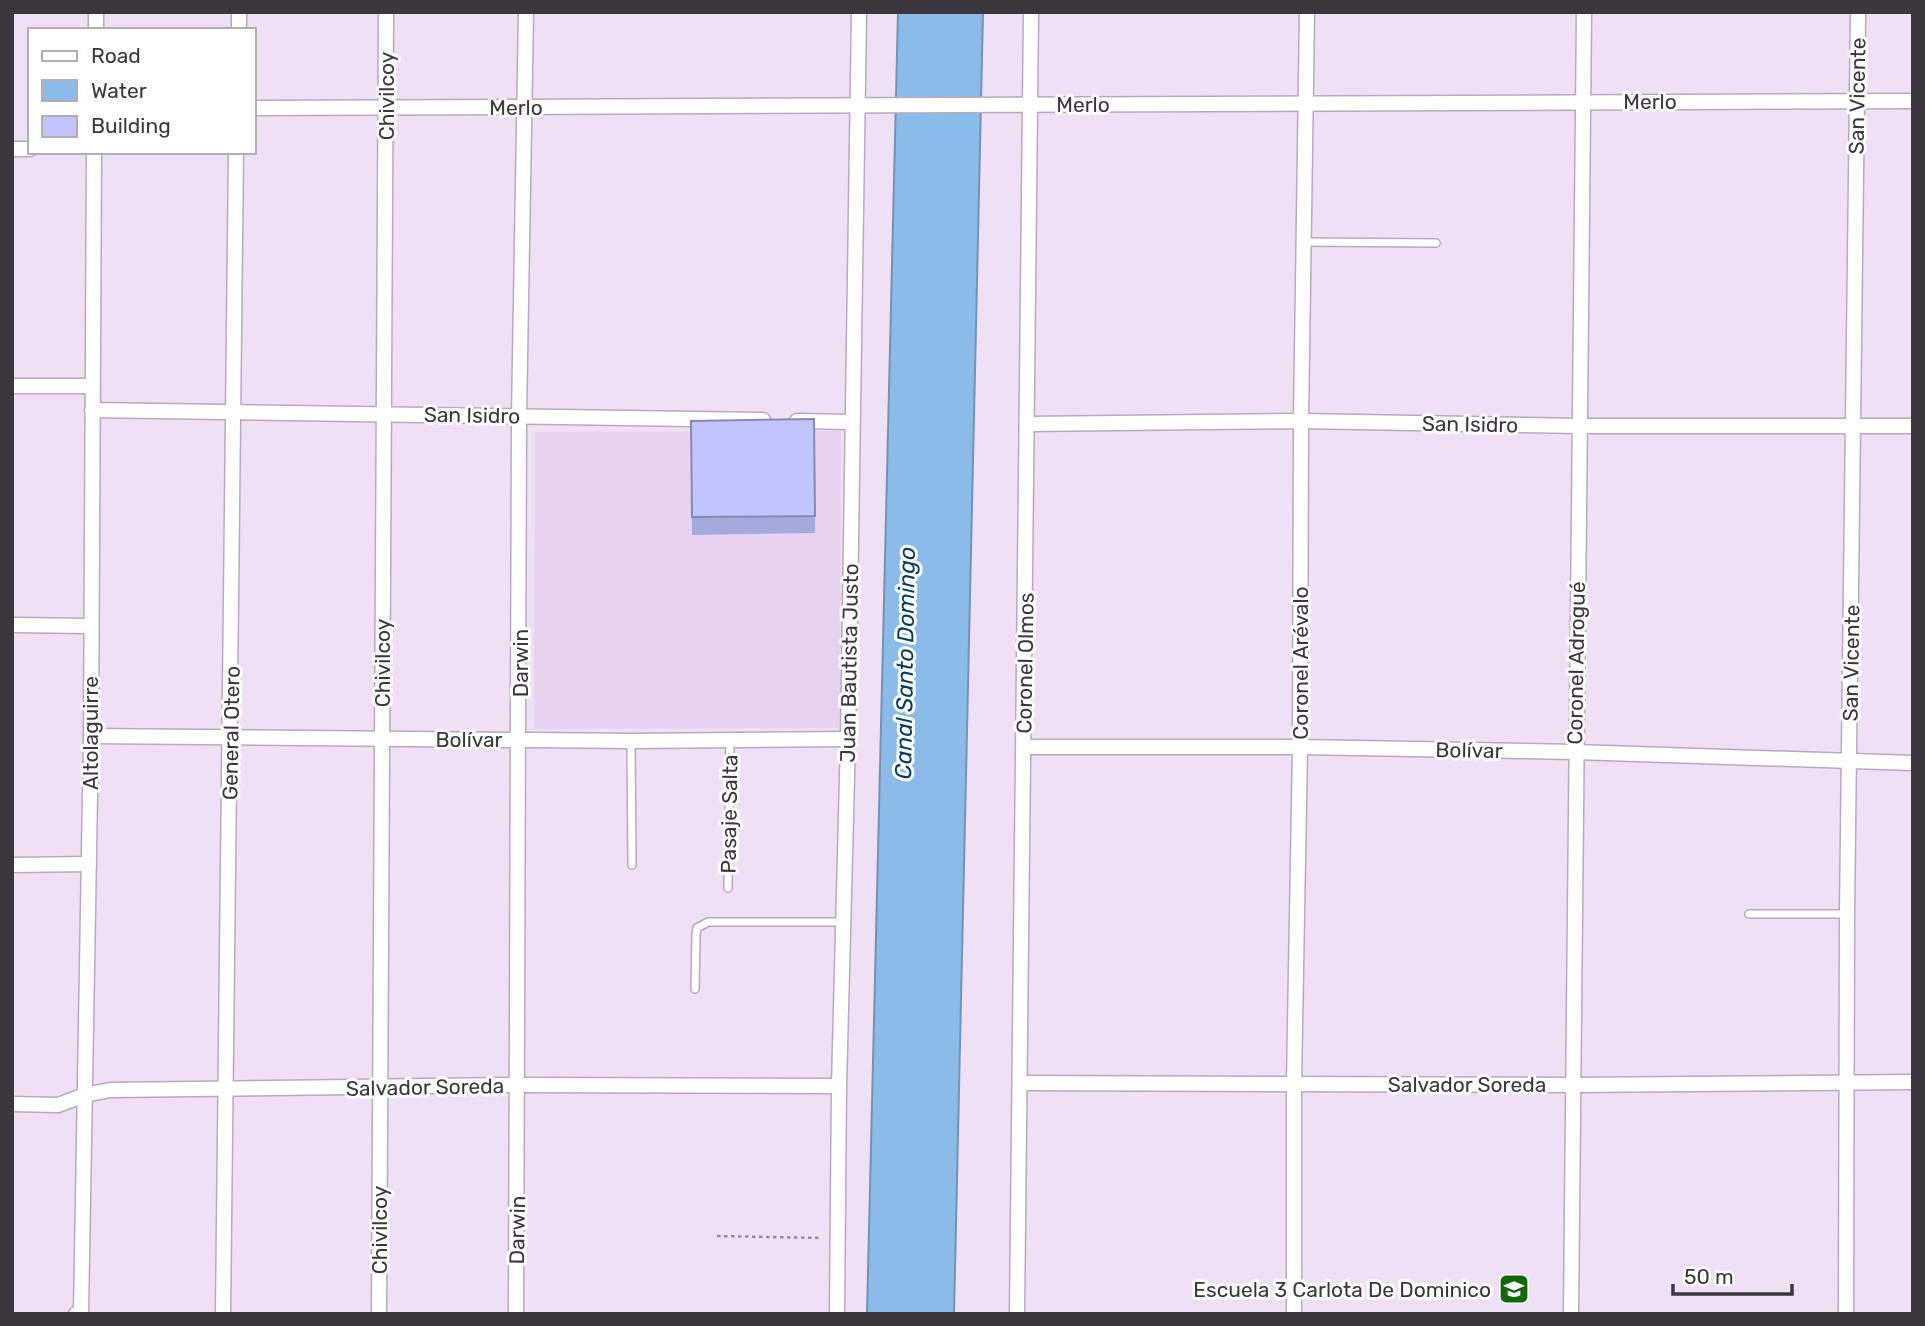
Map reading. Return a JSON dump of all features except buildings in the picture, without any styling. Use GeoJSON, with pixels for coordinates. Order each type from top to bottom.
{"type":"FeatureCollection","features":[{"type":"Feature","properties":{"kind":"street","name":"Chivilcoy"},"geometry":{"type":"LineString","coordinates":[[379,1314],[386,12]]}},
{"type":"Feature","properties":{"kind":"street","name":"Darwin"},"geometry":{"type":"LineString","coordinates":[[516,1314],[520,416],[526,12]]}},
{"type":"Feature","properties":{"kind":"street","name":"Juan Bautista Justo"},"geometry":{"type":"LineString","coordinates":[[837,1314],[859,12]]}},
{"type":"Feature","properties":{"kind":"street","name":"Coronel Olmos"},"geometry":{"type":"LineString","coordinates":[[1017,1314],[1031,12]]}},
{"type":"Feature","properties":{"kind":"street","name":"Coronel Arévalo"},"geometry":{"type":"LineString","coordinates":[[1294,1314],[1294,1083],[1307,12]]}},
{"type":"Feature","properties":{"kind":"street","name":"Coronel Adrogué"},"geometry":{"type":"LineString","coordinates":[[1571,1314],[1584,12]]}},
{"type":"Feature","properties":{"kind":"street","name":"San Vicente"},"geometry":{"type":"LineString","coordinates":[[1846,1314],[1847,914],[1858,12]]}},
{"type":"Feature","properties":{"kind":"street","name":"Merlo"},"geometry":{"type":"LineString","coordinates":[[256,108],[1582,100],[1913,101]]}},
{"type":"Feature","properties":{"kind":"street","name":"Altolaguirre"},"geometry":{"type":"LineString","coordinates":[[79,1314],[91,736],[94,154]]}},
{"type":"Feature","properties":{"kind":"street","name":"General Otero"},"geometry":{"type":"LineString","coordinates":[[223,1314],[236,154]]}},
{"type":"Feature","properties":{"kind":"street"},"geometry":{"type":"LineString","coordinates":[[12,386],[92,386]]}},
{"type":"Feature","properties":{"kind":"street","name":"San Isidro"},"geometry":{"type":"LineString","coordinates":[[92,410],[852,422]]}},
{"type":"Feature","properties":{"kind":"street","name":"San Isidro"},"geometry":{"type":"LineString","coordinates":[[1027,424],[1301,421],[1579,426],[1913,426]]}},
{"type":"Feature","properties":{"kind":"street"},"geometry":{"type":"LineString","coordinates":[[12,625],[90,626]]}},
{"type":"Feature","properties":{"kind":"street","name":"Bolívar"},"geometry":{"type":"LineString","coordinates":[[91,736],[631,741],[848,739]]}},
{"type":"Feature","properties":{"kind":"street","name":"Bolívar"},"geometry":{"type":"LineString","coordinates":[[1024,747],[1300,747],[1575,752],[1913,763]]}},
{"type":"Feature","properties":{"kind":"street"},"geometry":{"type":"LineString","coordinates":[[12,864],[89,864]]}},
{"type":"Feature","properties":{"kind":"street","name":"Salvador Soreda"},"geometry":{"type":"LineString","coordinates":[[1021,1083],[1572,1085],[1913,1082]]}},
{"type":"Feature","properties":{"kind":"street","name":"Salvador Soreda"},"geometry":{"type":"LineString","coordinates":[[12,1104],[58,1105],[85,1095],[110,1090],[519,1085],[839,1086]]}},
{"type":"Feature","properties":{"kind":"lane"},"geometry":{"type":"LineString","coordinates":[[1304,242],[1436,243]]}},
{"type":"Feature","properties":{"kind":"lane","name":"Pasaje Salta"},"geometry":{"type":"LineString","coordinates":[[728,888],[730,740]]}},
{"type":"Feature","properties":{"kind":"lane"},"geometry":{"type":"LineString","coordinates":[[631,741],[632,865]]}},
{"type":"Feature","properties":{"kind":"lane"},"geometry":{"type":"LineString","coordinates":[[1749,914],[1847,914]]}},
{"type":"Feature","properties":{"kind":"lane"},"geometry":{"type":"LineString","coordinates":[[695,989],[697,928],[702,924],[844,922]]}},
{"type":"Feature","properties":{"kind":"path"},"geometry":{"type":"LineString","coordinates":[[717,1236],[838,1238]]}},
{"type":"Feature","properties":{"kind":"shaded area"},"geometry":{"type":"Polygon","coordinates":[[[841,431],[840,728],[534,729],[535,432],[841,431]]]}},
{"type":"Feature","properties":{"kind":"water","name":"Canal Santo Domingo"},"geometry":{"type":"Polygon","coordinates":[[[898,12],[983,12],[954,1314],[867,1314],[898,12]]]}},
{"type":"Feature","properties":{"kind":"place","name":"Escuela 3 Carlota De Dominico"},"geometry":{"type":"Point","coordinates":[1514,1289]}}]}
